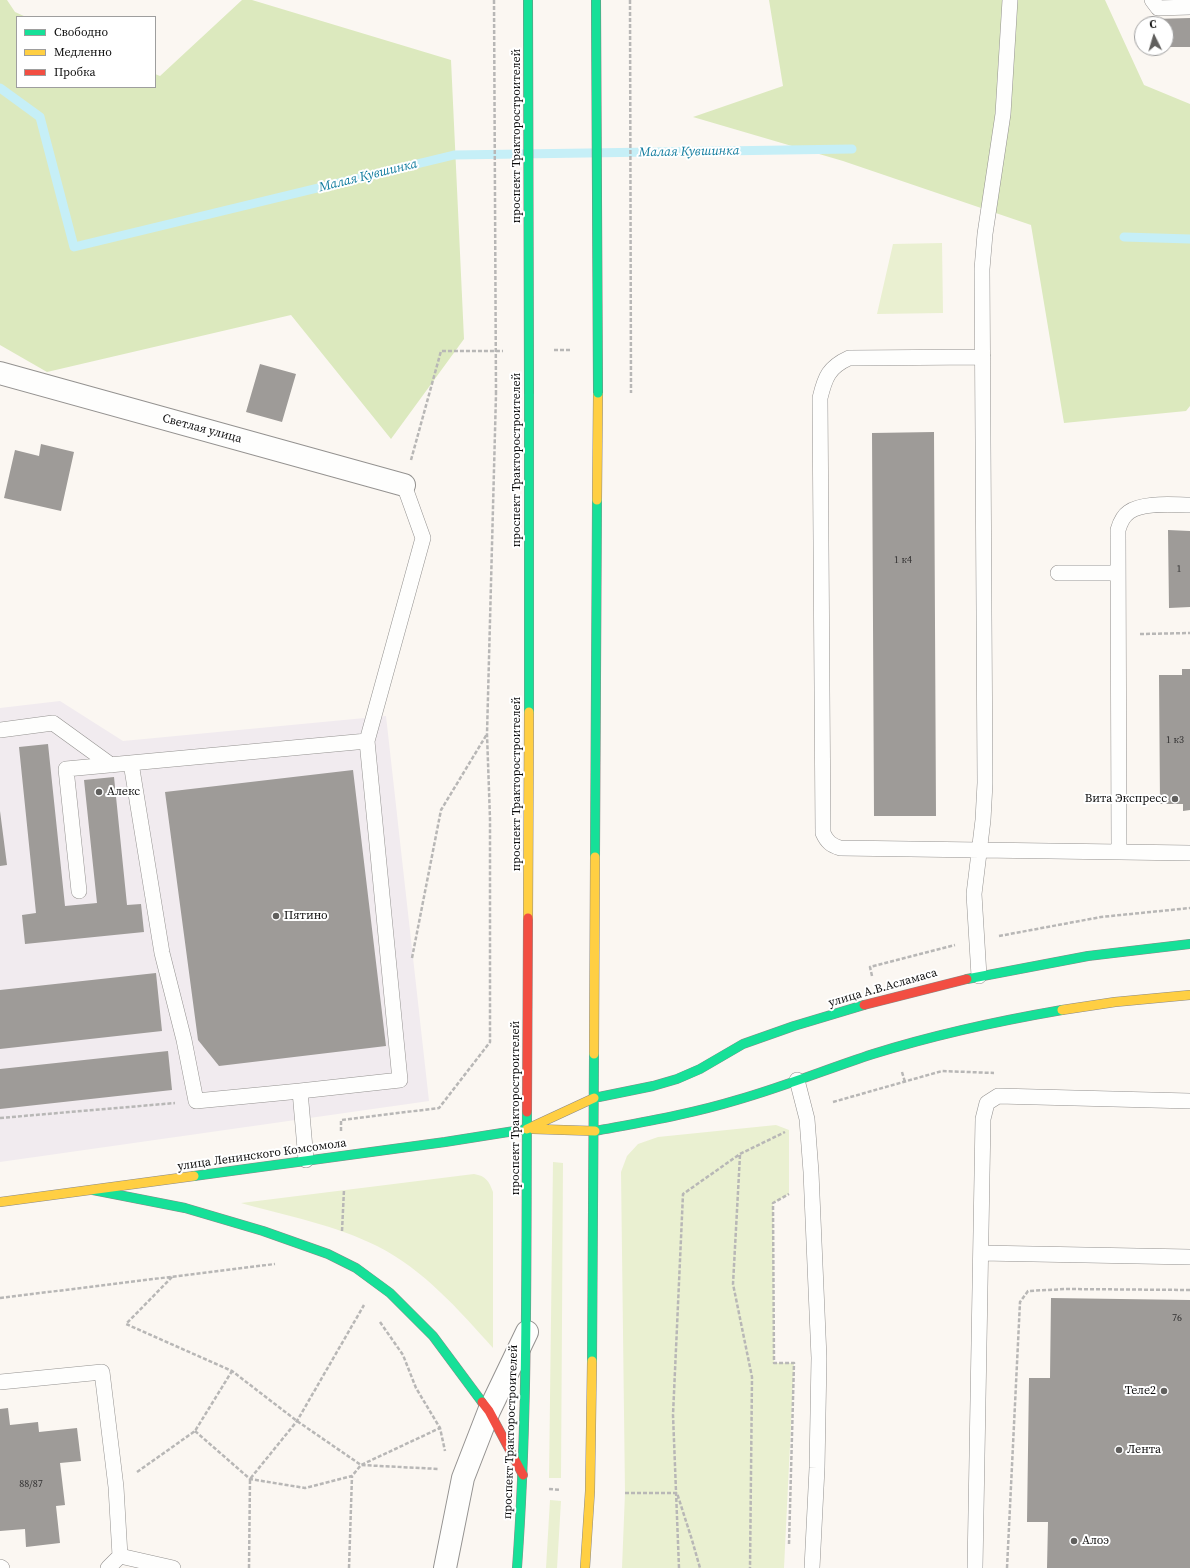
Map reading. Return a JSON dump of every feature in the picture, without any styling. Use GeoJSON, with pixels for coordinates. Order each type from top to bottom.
{"type":"FeatureCollection","features":[{"type":"Feature","properties":{"kind":"main road","name":"проспект Тракторостроителей"},"geometry":{"type":"LineString","coordinates":[[517,1568],[523,1475],[527,1332],[530,820],[528,0]]}},
{"type":"Feature","properties":{"kind":"main road"},"geometry":{"type":"LineString","coordinates":[[585,1568],[590,1491],[595,1131],[594,1025],[598,393],[596,0]]}},
{"type":"Feature","properties":{"kind":"main road","name":"улица А.В.Асламаса"},"geometry":{"type":"LineString","coordinates":[[527,1129],[594,1098],[656,1085],[687,1075],[737,1047],[762,1037],[880,1000],[979,976],[1073,958],[1190,944]]}},
{"type":"Feature","properties":{"kind":"main road"},"geometry":{"type":"LineString","coordinates":[[527,1129],[595,1131],[684,1115],[739,1100],[851,1061],[970,1029],[1043,1014],[1157,998],[1190,995]]}},
{"type":"Feature","properties":{"kind":"main road","name":"улица Ленинского Комсомола"},"geometry":{"type":"LineString","coordinates":[[0,1202],[445,1142],[527,1129]]}},
{"type":"Feature","properties":{"kind":"main road"},"geometry":{"type":"LineString","coordinates":[[93,1190],[185,1208],[263,1231],[328,1254],[356,1268],[390,1293],[433,1336],[489,1410],[523,1475]]}},
{"type":"Feature","properties":{"kind":"street","name":"Светлая улица"},"geometry":{"type":"LineString","coordinates":[[0,373],[404,485]]}},
{"type":"Feature","properties":{"kind":"street"},"geometry":{"type":"LineString","coordinates":[[445,1568],[463,1478],[489,1410],[527,1332]]}},
{"type":"Feature","properties":{"kind":"lane"},"geometry":{"type":"LineString","coordinates":[[979,976],[974,894],[983,820],[985,783],[982,269],[984,234],[1003,114],[1010,0]]}},
{"type":"Feature","properties":{"kind":"lane"},"geometry":{"type":"LineString","coordinates":[[1152,0],[1158,8],[1190,7]]}},
{"type":"Feature","properties":{"kind":"lane"},"geometry":{"type":"LineString","coordinates":[[982,357],[849,358],[838,363],[828,374],[823,383],[820,398],[823,834],[831,845],[840,848],[1190,853]]}},
{"type":"Feature","properties":{"kind":"lane"},"geometry":{"type":"LineString","coordinates":[[131,763],[162,953],[184,1040],[196,1101],[400,1080],[367,740],[423,538],[404,485]]}},
{"type":"Feature","properties":{"kind":"lane"},"geometry":{"type":"LineString","coordinates":[[1119,851],[1118,530],[1121,520],[1128,512],[1136,508],[1149,506],[1190,505]]}},
{"type":"Feature","properties":{"kind":"lane"},"geometry":{"type":"LineString","coordinates":[[1058,573],[1118,573]]}},
{"type":"Feature","properties":{"kind":"lane"},"geometry":{"type":"LineString","coordinates":[[0,730],[53,723],[112,765]]}},
{"type":"Feature","properties":{"kind":"lane"},"geometry":{"type":"LineString","coordinates":[[80,891],[66,769],[367,740]]}},
{"type":"Feature","properties":{"kind":"lane"},"geometry":{"type":"LineString","coordinates":[[797,1080],[807,1119],[812,1172],[819,1358],[817,1468],[812,1568]]}},
{"type":"Feature","properties":{"kind":"lane"},"geometry":{"type":"LineString","coordinates":[[300,1091],[306,1160]]}},
{"type":"Feature","properties":{"kind":"lane"},"geometry":{"type":"LineString","coordinates":[[975,1568],[982,1179],[984,1119],[987,1103],[998,1096],[1190,1101]]}},
{"type":"Feature","properties":{"kind":"lane"},"geometry":{"type":"LineString","coordinates":[[981,1253],[1190,1257]]}},
{"type":"Feature","properties":{"kind":"lane"},"geometry":{"type":"LineString","coordinates":[[0,1382],[102,1372],[116,1487],[120,1556],[108,1568]]}},
{"type":"Feature","properties":{"kind":"lane"},"geometry":{"type":"LineString","coordinates":[[120,1556],[173,1568]]}},
{"type":"Feature","properties":{"kind":"path"},"geometry":{"type":"LineString","coordinates":[[341,1131],[341,1120],[439,1108],[490,1042],[490,819],[487,734],[496,394],[494,0]]}},
{"type":"Feature","properties":{"kind":"path"},"geometry":{"type":"LineString","coordinates":[[630,0],[631,393]]}},
{"type":"Feature","properties":{"kind":"path"},"geometry":{"type":"LineString","coordinates":[[549,350],[572,350]]}},
{"type":"Feature","properties":{"kind":"path"},"geometry":{"type":"LineString","coordinates":[[404,485],[441,351],[510,351]]}},
{"type":"Feature","properties":{"kind":"path"},"geometry":{"type":"LineString","coordinates":[[1118,634],[1190,634]]}},
{"type":"Feature","properties":{"kind":"path"},"geometry":{"type":"LineString","coordinates":[[411,962],[442,810],[487,734]]}},
{"type":"Feature","properties":{"kind":"path"},"geometry":{"type":"LineString","coordinates":[[873,980],[870,967],[976,940],[1101,917],[1190,908]]}},
{"type":"Feature","properties":{"kind":"path"},"geometry":{"type":"LineString","coordinates":[[0,1118],[196,1101]]}},
{"type":"Feature","properties":{"kind":"path"},"geometry":{"type":"LineString","coordinates":[[679,1568],[673,1415],[682,1194],[740,1154],[789,1130]]}},
{"type":"Feature","properties":{"kind":"path"},"geometry":{"type":"LineString","coordinates":[[740,1154],[733,1284],[752,1378],[750,1568]]}},
{"type":"Feature","properties":{"kind":"path"},"geometry":{"type":"LineString","coordinates":[[789,1544],[794,1363],[774,1363],[773,1203],[790,1194],[790,1187]]}},
{"type":"Feature","properties":{"kind":"path"},"geometry":{"type":"LineString","coordinates":[[342,1231],[344,1190]]}},
{"type":"Feature","properties":{"kind":"path"},"geometry":{"type":"LineString","coordinates":[[0,1298],[274,1264],[282,1265]]}},
{"type":"Feature","properties":{"kind":"path"},"geometry":{"type":"LineString","coordinates":[[172,1277],[126,1324],[232,1371],[297,1421],[361,1465],[443,1469]]}},
{"type":"Feature","properties":{"kind":"path"},"geometry":{"type":"LineString","coordinates":[[1007,1568],[1020,1302],[1028,1291],[1066,1289],[1190,1290]]}},
{"type":"Feature","properties":{"kind":"path"},"geometry":{"type":"LineString","coordinates":[[249,1568],[250,1480],[297,1421],[366,1301]]}},
{"type":"Feature","properties":{"kind":"path"},"geometry":{"type":"LineString","coordinates":[[378,1319],[402,1355],[416,1388],[440,1428],[447,1456]]}},
{"type":"Feature","properties":{"kind":"path"},"geometry":{"type":"LineString","coordinates":[[116,1487],[195,1430],[232,1371]]}},
{"type":"Feature","properties":{"kind":"path"},"geometry":{"type":"LineString","coordinates":[[195,1430],[250,1480],[305,1488],[352,1476],[361,1465],[440,1428]]}},
{"type":"Feature","properties":{"kind":"path"},"geometry":{"type":"LineString","coordinates":[[349,1568],[352,1476]]}},
{"type":"Feature","properties":{"kind":"path"},"geometry":{"type":"LineString","coordinates":[[549,1489],[561,1490]]}},
{"type":"Feature","properties":{"kind":"path"},"geometry":{"type":"LineString","coordinates":[[625,1493],[676,1493]]}},
{"type":"Feature","properties":{"kind":"path"},"geometry":{"type":"LineString","coordinates":[[676,1493],[700,1568]]}},
{"type":"Feature","properties":{"kind":"shaded area"},"geometry":{"type":"Polygon","coordinates":[[[60,701],[123,741],[386,716],[429,1101],[0,1162],[0,708],[60,701]]]}},
{"type":"Feature","properties":{"kind":"green space"},"geometry":{"type":"Polygon","coordinates":[[[0,0],[7,0],[15,12],[24,16],[16,16],[16,88],[156,88],[156,74],[160,76],[242,0],[252,0],[451,60],[464,339],[391,439],[291,315],[47,372],[0,345],[0,0]]]}},
{"type":"Feature","properties":{"kind":"green space"},"geometry":{"type":"Polygon","coordinates":[[[769,0],[1105,0],[1144,85],[1190,104],[1190,406],[1186,411],[1064,423],[1031,225],[843,161],[693,117],[783,86],[769,0]]]}},
{"type":"Feature","properties":{"kind":"green space"},"geometry":{"type":"Polygon","coordinates":[[[942,243],[943,313],[877,314],[893,244],[942,243]]]}},
{"type":"Feature","properties":{"kind":"green space"},"geometry":{"type":"Polygon","coordinates":[[[776,1125],[789,1130],[789,1194],[773,1203],[774,1363],[794,1363],[784,1568],[622,1568],[625,1493],[621,1172],[627,1156],[638,1144],[658,1137],[776,1125]]]}},
{"type":"Feature","properties":{"kind":"green space"},"geometry":{"type":"Polygon","coordinates":[[[553,1162],[563,1163],[561,1478],[549,1478],[553,1162]]]}},
{"type":"Feature","properties":{"kind":"green space"},"geometry":{"type":"Polygon","coordinates":[[[474,1174],[481,1176],[486,1180],[493,1192],[493,1348],[440,1291],[394,1255],[344,1232],[241,1203],[474,1174]]]}},
{"type":"Feature","properties":{"kind":"green space"},"geometry":{"type":"Polygon","coordinates":[[[550,1500],[561,1501],[557,1568],[546,1568],[550,1500]]]}},
{"type":"Feature","properties":{"kind":"building"},"geometry":{"type":"Polygon","coordinates":[[[1174,18],[1190,18],[1190,47],[1174,47],[1174,18]]]}},
{"type":"Feature","properties":{"kind":"building"},"geometry":{"type":"Polygon","coordinates":[[[260,364],[296,374],[282,422],[246,412],[260,364]]]}},
{"type":"Feature","properties":{"kind":"building"},"geometry":{"type":"Polygon","coordinates":[[[934,432],[936,816],[874,816],[872,433],[934,432]]]}},
{"type":"Feature","properties":{"kind":"building"},"geometry":{"type":"Polygon","coordinates":[[[41,444],[74,452],[61,511],[4,498],[15,450],[39,456],[41,444]]]}},
{"type":"Feature","properties":{"kind":"building"},"geometry":{"type":"Polygon","coordinates":[[[1168,530],[1190,531],[1190,607],[1169,608],[1168,530]]]}},
{"type":"Feature","properties":{"kind":"building"},"geometry":{"type":"Polygon","coordinates":[[[1182,669],[1190,669],[1190,810],[1183,811],[1183,804],[1160,804],[1159,675],[1182,675],[1182,669]]]}},
{"type":"Feature","properties":{"kind":"building"},"geometry":{"type":"Polygon","coordinates":[[[48,744],[65,906],[97,903],[84,780],[114,777],[127,905],[141,904],[144,932],[25,944],[22,915],[36,913],[19,747],[48,744]]]}},
{"type":"Feature","properties":{"kind":"building","name":"Пятино"},"geometry":{"type":"Polygon","coordinates":[[[353,770],[386,1046],[219,1066],[198,1040],[165,792],[353,770]]]}},
{"type":"Feature","properties":{"kind":"building"},"geometry":{"type":"Polygon","coordinates":[[[0,811],[7,865],[0,866],[0,811]]]}},
{"type":"Feature","properties":{"kind":"building"},"geometry":{"type":"Polygon","coordinates":[[[156,973],[162,1031],[0,1049],[0,990],[156,973]]]}},
{"type":"Feature","properties":{"kind":"building"},"geometry":{"type":"Polygon","coordinates":[[[168,1051],[172,1090],[0,1109],[0,1069],[168,1051]]]}},
{"type":"Feature","properties":{"kind":"building","name":"Лента"},"geometry":{"type":"Polygon","coordinates":[[[1051,1298],[1190,1300],[1190,1568],[1047,1568],[1048,1522],[1027,1522],[1029,1378],[1050,1378],[1051,1298]]]}},
{"type":"Feature","properties":{"kind":"building"},"geometry":{"type":"Polygon","coordinates":[[[8,1408],[10,1425],[38,1422],[39,1432],[77,1428],[81,1461],[60,1463],[65,1505],[56,1506],[60,1543],[26,1547],[25,1529],[0,1531],[0,1409],[8,1408]]]}},
{"type":"Feature","properties":{"kind":"waterway","name":"Малая Кувшинка"},"geometry":{"type":"LineString","coordinates":[[0,88],[40,117],[74,247],[454,155],[852,149]]}},
{"type":"Feature","properties":{"kind":"waterway","name":"Малая Кувшинка"},"geometry":{"type":"LineString","coordinates":[[1124,237],[1190,239]]}},
{"type":"Feature","properties":{"kind":"traffic: fast"},"geometry":{"type":"LineString","coordinates":[[528,0],[529,394]]}},
{"type":"Feature","properties":{"kind":"traffic: fast"},"geometry":{"type":"LineString","coordinates":[[596,0],[598,393]]}},
{"type":"Feature","properties":{"kind":"traffic: fast"},"geometry":{"type":"LineString","coordinates":[[529,394],[529,712]]}},
{"type":"Feature","properties":{"kind":"traffic: fast"},"geometry":{"type":"LineString","coordinates":[[595,857],[597,500]]}},
{"type":"Feature","properties":{"kind":"traffic: fast"},"geometry":{"type":"LineString","coordinates":[[967,979],[1088,956],[1190,944]]}},
{"type":"Feature","properties":{"kind":"traffic: fast"},"geometry":{"type":"LineString","coordinates":[[594,1098],[653,1086],[677,1079],[700,1069],[743,1044],[794,1026],[864,1005]]}},
{"type":"Feature","properties":{"kind":"traffic: fast"},"geometry":{"type":"LineString","coordinates":[[595,1131],[720,1105],[754,1095],[873,1054],[919,1041],[990,1024],[1062,1010]]}},
{"type":"Feature","properties":{"kind":"traffic: fast"},"geometry":{"type":"LineString","coordinates":[[592,1361],[594,1054]]}},
{"type":"Feature","properties":{"kind":"traffic: fast"},"geometry":{"type":"LineString","coordinates":[[517,1568],[521,1511],[525,1397],[527,1112]]}},
{"type":"Feature","properties":{"kind":"traffic: fast"},"geometry":{"type":"LineString","coordinates":[[194,1176],[445,1142],[527,1129]]}},
{"type":"Feature","properties":{"kind":"traffic: fast"},"geometry":{"type":"LineString","coordinates":[[93,1190],[185,1208],[263,1231],[328,1254],[356,1268],[390,1293],[433,1336],[482,1402]]}},
{"type":"Feature","properties":{"kind":"traffic: slow"},"geometry":{"type":"LineString","coordinates":[[597,500],[598,393]]}},
{"type":"Feature","properties":{"kind":"traffic: slow"},"geometry":{"type":"LineString","coordinates":[[528,918],[529,712]]}},
{"type":"Feature","properties":{"kind":"traffic: slow"},"geometry":{"type":"LineString","coordinates":[[594,1054],[595,857]]}},
{"type":"Feature","properties":{"kind":"traffic: slow"},"geometry":{"type":"LineString","coordinates":[[1062,1010],[1115,1002],[1190,995]]}},
{"type":"Feature","properties":{"kind":"traffic: slow"},"geometry":{"type":"LineString","coordinates":[[527,1129],[594,1098]]}},
{"type":"Feature","properties":{"kind":"traffic: slow"},"geometry":{"type":"LineString","coordinates":[[533,1129],[595,1131]]}},
{"type":"Feature","properties":{"kind":"traffic: slow"},"geometry":{"type":"LineString","coordinates":[[0,1202],[194,1176]]}},
{"type":"Feature","properties":{"kind":"traffic: slow"},"geometry":{"type":"LineString","coordinates":[[585,1568],[590,1491],[592,1361]]}},
{"type":"Feature","properties":{"kind":"traffic: jam"},"geometry":{"type":"LineString","coordinates":[[527,1112],[528,918]]}},
{"type":"Feature","properties":{"kind":"traffic: jam"},"geometry":{"type":"LineString","coordinates":[[864,1005],[967,979]]}},
{"type":"Feature","properties":{"kind":"traffic: jam"},"geometry":{"type":"LineString","coordinates":[[482,1402],[489,1411],[523,1475]]}},
{"type":"Feature","properties":{"kind":"place","name":"Алекс"},"geometry":{"type":"Point","coordinates":[99,792]}},
{"type":"Feature","properties":{"kind":"place","name":"Вита Экспресс"},"geometry":{"type":"Point","coordinates":[1175,799]}},
{"type":"Feature","properties":{"kind":"place","name":"Пятино"},"geometry":{"type":"Point","coordinates":[276,916]}},
{"type":"Feature","properties":{"kind":"place","name":"Теле2"},"geometry":{"type":"Point","coordinates":[1164,1391]}},
{"type":"Feature","properties":{"kind":"place","name":"Лента"},"geometry":{"type":"Point","coordinates":[1119,1450]}},
{"type":"Feature","properties":{"kind":"place","name":"Алоэ"},"geometry":{"type":"Point","coordinates":[1074,1541]}}]}
